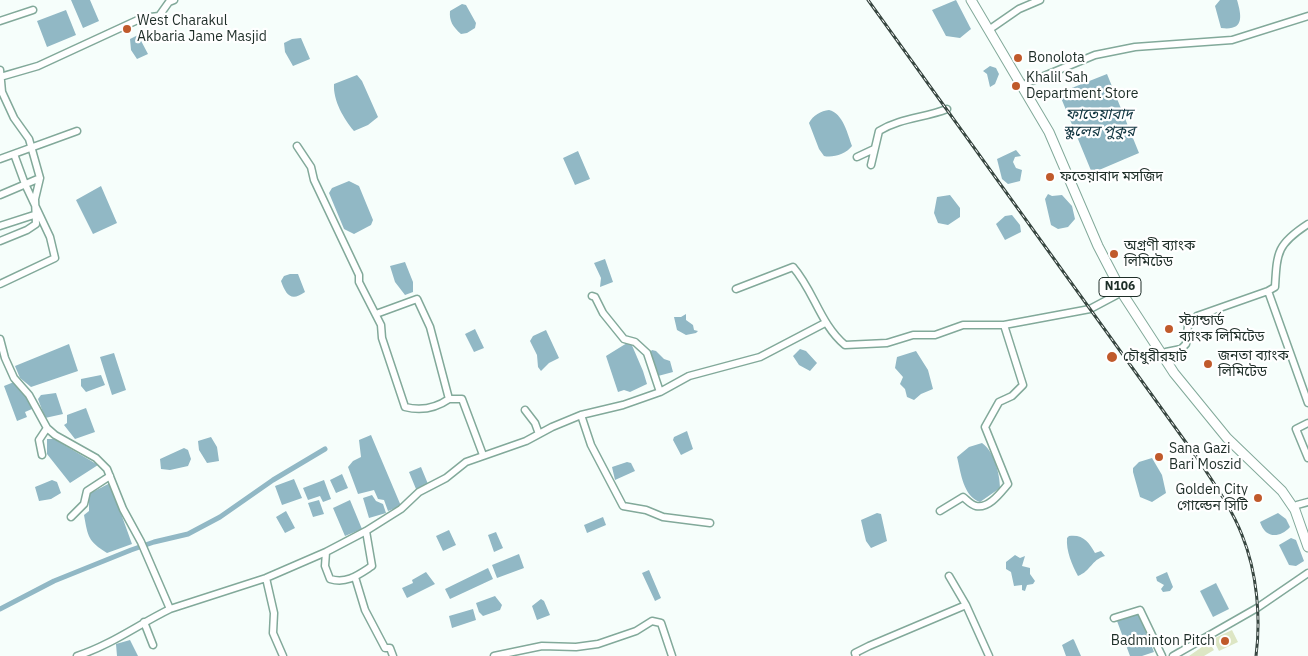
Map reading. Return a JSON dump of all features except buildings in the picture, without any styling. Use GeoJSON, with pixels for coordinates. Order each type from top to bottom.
{"type":"FeatureCollection","features":[{"type":"Feature","properties":{"kind":"highway","name":"N106"},"geometry":{"type":"LineString","coordinates":[[971,0],[1050,132],[1098,246],[1122,292],[1174,373],[1227,438],[1282,490],[1295,510],[1308,547]]}},
{"type":"Feature","properties":{"kind":"highway","name":"N106"},"geometry":{"type":"LineString","coordinates":[[977,0],[1027,83],[1057,141],[1111,263],[1166,352],[1212,413],[1284,487],[1297,505],[1308,533]]}},
{"type":"Feature","properties":{"kind":"street"},"geometry":{"type":"LineString","coordinates":[[0,241],[28,230],[36,224],[35,200],[40,178],[29,139],[14,118],[2,92],[0,74],[38,66],[142,18],[159,16],[169,2],[174,0]]}},
{"type":"Feature","properties":{"kind":"street"},"geometry":{"type":"LineString","coordinates":[[993,27],[1018,9],[1040,0]]}},
{"type":"Feature","properties":{"kind":"street"},"geometry":{"type":"LineString","coordinates":[[0,21],[34,10]]}},
{"type":"Feature","properties":{"kind":"street"},"geometry":{"type":"LineString","coordinates":[[1027,83],[1095,55],[1135,48],[1232,40],[1308,16]]}},
{"type":"Feature","properties":{"kind":"street"},"geometry":{"type":"LineString","coordinates":[[871,165],[879,132],[889,125],[902,120],[933,115],[947,109]]}},
{"type":"Feature","properties":{"kind":"street"},"geometry":{"type":"LineString","coordinates":[[0,159],[77,131]]}},
{"type":"Feature","properties":{"kind":"street"},"geometry":{"type":"LineString","coordinates":[[297,146],[311,167],[314,180],[359,275],[359,282],[381,324],[382,338],[405,406],[416,409],[439,406],[449,399],[462,399],[483,455]]}},
{"type":"Feature","properties":{"kind":"street"},"geometry":{"type":"LineString","coordinates":[[857,157],[874,149]]}},
{"type":"Feature","properties":{"kind":"street"},"geometry":{"type":"LineString","coordinates":[[0,284],[55,258],[50,237],[36,211],[14,154]]}},
{"type":"Feature","properties":{"kind":"street"},"geometry":{"type":"LineString","coordinates":[[0,195],[40,178]]}},
{"type":"Feature","properties":{"kind":"street"},"geometry":{"type":"LineString","coordinates":[[0,226],[36,211]]}},
{"type":"Feature","properties":{"kind":"street"},"geometry":{"type":"LineString","coordinates":[[1166,352],[1181,349],[1186,344],[1188,326],[1197,316],[1268,292],[1275,287],[1277,258],[1288,237],[1308,224]]}},
{"type":"Feature","properties":{"kind":"street"},"geometry":{"type":"LineString","coordinates":[[736,289],[793,267],[833,335],[845,345],[888,343],[913,334],[935,334],[963,326],[1004,325],[1090,309],[1122,292]]}},
{"type":"Feature","properties":{"kind":"street"},"geometry":{"type":"LineString","coordinates":[[1268,292],[1308,403]]}},
{"type":"Feature","properties":{"kind":"street"},"geometry":{"type":"LineString","coordinates":[[592,296],[596,297],[603,313],[624,338],[635,342],[647,352],[660,392]]}},
{"type":"Feature","properties":{"kind":"street"},"geometry":{"type":"LineString","coordinates":[[376,314],[417,299],[430,327],[449,399]]}},
{"type":"Feature","properties":{"kind":"street"},"geometry":{"type":"LineString","coordinates":[[77,656],[120,638],[144,622],[170,609],[266,578],[326,552],[366,531],[401,509],[419,492],[446,478],[466,462],[539,434],[581,415],[623,405],[660,392],[689,376],[760,357],[825,323]]}},
{"type":"Feature","properties":{"kind":"street"},"geometry":{"type":"LineString","coordinates":[[940,511],[963,497],[973,505],[982,506],[994,499],[1008,484],[985,427],[999,402],[1012,396],[1023,385],[1004,325]]}},
{"type":"Feature","properties":{"kind":"street"},"geometry":{"type":"LineString","coordinates":[[0,339],[4,358],[14,378],[29,394],[48,428],[55,435],[96,458],[107,469],[123,509],[142,545],[170,609]]}},
{"type":"Feature","properties":{"kind":"street"},"geometry":{"type":"LineString","coordinates":[[525,410],[535,423],[539,434]]}},
{"type":"Feature","properties":{"kind":"street"},"geometry":{"type":"LineString","coordinates":[[581,415],[590,445],[623,506],[646,510],[663,517],[710,523]]}},
{"type":"Feature","properties":{"kind":"street"},"geometry":{"type":"LineString","coordinates":[[1308,423],[1296,429],[1308,458]]}},
{"type":"Feature","properties":{"kind":"street"},"geometry":{"type":"LineString","coordinates":[[42,455],[39,440],[48,428]]}},
{"type":"Feature","properties":{"kind":"street"},"geometry":{"type":"LineString","coordinates":[[71,516],[84,504],[87,490],[110,476]]}},
{"type":"Feature","properties":{"kind":"street"},"geometry":{"type":"LineString","coordinates":[[1297,505],[1308,502]]}},
{"type":"Feature","properties":{"kind":"street"},"geometry":{"type":"LineString","coordinates":[[326,552],[325,566],[330,578],[341,582],[355,577],[372,566],[366,531]]}},
{"type":"Feature","properties":{"kind":"street"},"geometry":{"type":"LineString","coordinates":[[1173,656],[1257,608],[1308,573]]}},
{"type":"Feature","properties":{"kind":"street"},"geometry":{"type":"LineString","coordinates":[[949,576],[966,605],[989,656]]}},
{"type":"Feature","properties":{"kind":"street"},"geometry":{"type":"LineString","coordinates":[[355,577],[365,610],[386,648],[390,648],[393,656]]}},
{"type":"Feature","properties":{"kind":"street"},"geometry":{"type":"LineString","coordinates":[[266,578],[274,613],[273,633],[284,656]]}},
{"type":"Feature","properties":{"kind":"street"},"geometry":{"type":"LineString","coordinates":[[856,656],[855,653],[869,646],[966,605]]}},
{"type":"Feature","properties":{"kind":"street"},"geometry":{"type":"LineString","coordinates":[[1114,618],[1140,610],[1162,656]]}},
{"type":"Feature","properties":{"kind":"street"},"geometry":{"type":"LineString","coordinates":[[494,656],[542,646],[576,647],[598,644],[636,631],[652,621],[661,623],[672,656]]}},
{"type":"Feature","properties":{"kind":"street"},"geometry":{"type":"LineString","coordinates":[[144,622],[153,645]]}},
{"type":"Feature","properties":{"kind":"green space","name":"Badminton Pitch"},"geometry":{"type":"Polygon","coordinates":[[[1232,630],[1238,642],[1219,651],[1213,639],[1232,630]]]}},
{"type":"Feature","properties":{"kind":"green space"},"geometry":{"type":"Polygon","coordinates":[[[1209,642],[1214,650],[1204,656],[1189,656],[1209,642]]]}},
{"type":"Feature","properties":{"kind":"water"},"geometry":{"type":"Polygon","coordinates":[[[71,0],[90,0],[99,21],[83,28],[71,0]]]}},
{"type":"Feature","properties":{"kind":"water"},"geometry":{"type":"Polygon","coordinates":[[[956,0],[971,29],[960,38],[946,36],[932,10],[956,0]]]}},
{"type":"Feature","properties":{"kind":"water"},"geometry":{"type":"Polygon","coordinates":[[[1220,0],[1237,0],[1240,22],[1234,27],[1221,28],[1215,6],[1220,0]]]}},
{"type":"Feature","properties":{"kind":"water"},"geometry":{"type":"Polygon","coordinates":[[[462,4],[466,5],[476,23],[475,28],[461,34],[452,24],[450,11],[462,4]]]}},
{"type":"Feature","properties":{"kind":"water"},"geometry":{"type":"Polygon","coordinates":[[[66,10],[76,35],[47,47],[37,21],[66,10]]]}},
{"type":"Feature","properties":{"kind":"water"},"geometry":{"type":"Polygon","coordinates":[[[138,35],[148,54],[137,59],[131,50],[130,39],[138,35]]]}},
{"type":"Feature","properties":{"kind":"water"},"geometry":{"type":"Polygon","coordinates":[[[301,38],[310,59],[293,66],[285,52],[284,43],[292,39],[301,38]]]}},
{"type":"Feature","properties":{"kind":"water"},"geometry":{"type":"Polygon","coordinates":[[[990,66],[996,68],[999,74],[995,84],[990,87],[987,74],[983,71],[990,66]]]}},
{"type":"Feature","properties":{"kind":"water","name":"ফাতেয়াবাদ স্কুলের পুকুর"},"geometry":{"type":"Polygon","coordinates":[[[1107,74],[1139,153],[1092,173],[1059,93],[1107,74]]]}},
{"type":"Feature","properties":{"kind":"water"},"geometry":{"type":"Polygon","coordinates":[[[357,75],[362,81],[378,117],[368,125],[354,131],[340,109],[335,97],[334,84],[357,75]]]}},
{"type":"Feature","properties":{"kind":"water"},"geometry":{"type":"Polygon","coordinates":[[[829,110],[838,115],[847,131],[852,146],[835,156],[824,156],[819,149],[809,123],[817,114],[829,110]]]}},
{"type":"Feature","properties":{"kind":"water"},"geometry":{"type":"Polygon","coordinates":[[[1016,150],[1021,156],[1015,157],[1013,162],[1016,168],[1022,170],[1020,181],[1008,184],[1002,179],[997,159],[1016,150]]]}},
{"type":"Feature","properties":{"kind":"water"},"geometry":{"type":"Polygon","coordinates":[[[578,151],[590,179],[575,185],[563,158],[578,151]]]}},
{"type":"Feature","properties":{"kind":"water"},"geometry":{"type":"Polygon","coordinates":[[[349,181],[359,186],[373,220],[371,225],[354,234],[344,229],[329,193],[332,188],[349,181]]]}},
{"type":"Feature","properties":{"kind":"water"},"geometry":{"type":"Polygon","coordinates":[[[101,186],[117,223],[93,234],[76,200],[101,186]]]}},
{"type":"Feature","properties":{"kind":"water"},"geometry":{"type":"Polygon","coordinates":[[[1048,194],[1052,196],[1062,195],[1072,206],[1075,219],[1068,227],[1058,229],[1051,225],[1045,199],[1048,194]]]}},
{"type":"Feature","properties":{"kind":"water"},"geometry":{"type":"Polygon","coordinates":[[[950,195],[960,208],[960,217],[948,225],[938,223],[934,213],[937,197],[950,195]]]}},
{"type":"Feature","properties":{"kind":"water"},"geometry":{"type":"Polygon","coordinates":[[[1012,215],[1020,225],[1021,232],[1005,240],[996,224],[1005,216],[1012,215]]]}},
{"type":"Feature","properties":{"kind":"water"},"geometry":{"type":"Polygon","coordinates":[[[605,259],[613,282],[600,287],[601,278],[594,263],[605,259]]]}},
{"type":"Feature","properties":{"kind":"water"},"geometry":{"type":"Polygon","coordinates":[[[405,262],[413,282],[413,292],[405,295],[395,282],[390,266],[405,262]]]}},
{"type":"Feature","properties":{"kind":"water"},"geometry":{"type":"Polygon","coordinates":[[[298,274],[305,292],[293,297],[287,293],[281,281],[284,276],[298,274]]]}},
{"type":"Feature","properties":{"kind":"water"},"geometry":{"type":"Polygon","coordinates":[[[686,314],[686,320],[693,325],[694,330],[698,331],[696,333],[686,335],[677,330],[674,317],[681,317],[686,314]]]}},
{"type":"Feature","properties":{"kind":"water"},"geometry":{"type":"Polygon","coordinates":[[[475,329],[484,348],[474,352],[465,334],[475,329]]]}},
{"type":"Feature","properties":{"kind":"water"},"geometry":{"type":"Polygon","coordinates":[[[546,330],[559,358],[549,363],[541,371],[538,367],[537,355],[530,341],[533,336],[546,330]]]}},
{"type":"Feature","properties":{"kind":"water"},"geometry":{"type":"Polygon","coordinates":[[[627,343],[631,343],[647,384],[630,392],[624,390],[618,392],[606,356],[627,343]]]}},
{"type":"Feature","properties":{"kind":"water"},"geometry":{"type":"Polygon","coordinates":[[[69,344],[78,371],[31,387],[20,378],[15,366],[69,344]]]}},
{"type":"Feature","properties":{"kind":"water"},"geometry":{"type":"Polygon","coordinates":[[[800,349],[806,351],[817,363],[810,371],[799,365],[793,356],[800,349]]]}},
{"type":"Feature","properties":{"kind":"water"},"geometry":{"type":"Polygon","coordinates":[[[652,350],[670,361],[673,372],[658,376],[649,353],[652,350]]]}},
{"type":"Feature","properties":{"kind":"water"},"geometry":{"type":"Polygon","coordinates":[[[916,351],[928,370],[933,389],[921,394],[914,400],[907,397],[905,389],[900,384],[903,377],[895,368],[897,357],[916,351]]]}},
{"type":"Feature","properties":{"kind":"water"},"geometry":{"type":"Polygon","coordinates":[[[114,353],[126,390],[112,395],[100,357],[114,353]]]}},
{"type":"Feature","properties":{"kind":"water"},"geometry":{"type":"Polygon","coordinates":[[[101,375],[105,385],[86,392],[81,386],[81,379],[101,375]]]}},
{"type":"Feature","properties":{"kind":"water"},"geometry":{"type":"Polygon","coordinates":[[[14,382],[27,397],[32,409],[25,412],[27,417],[17,421],[4,386],[14,382]]]}},
{"type":"Feature","properties":{"kind":"water"},"geometry":{"type":"Polygon","coordinates":[[[56,393],[63,414],[45,418],[38,399],[41,395],[56,393]]]}},
{"type":"Feature","properties":{"kind":"water"},"geometry":{"type":"Polygon","coordinates":[[[86,408],[95,432],[75,439],[64,425],[67,423],[67,415],[86,408]]]}},
{"type":"Feature","properties":{"kind":"water"},"geometry":{"type":"Polygon","coordinates":[[[687,431],[693,449],[681,455],[673,440],[674,437],[687,431]]]}},
{"type":"Feature","properties":{"kind":"water"},"geometry":{"type":"Polygon","coordinates":[[[371,435],[401,506],[388,511],[384,500],[378,499],[374,490],[358,494],[348,467],[353,461],[361,457],[359,440],[371,435]]]}},
{"type":"Feature","properties":{"kind":"water"},"geometry":{"type":"Polygon","coordinates":[[[211,437],[217,447],[219,461],[207,463],[199,450],[198,441],[211,437]]]}},
{"type":"Feature","properties":{"kind":"water"},"geometry":{"type":"Polygon","coordinates":[[[47,439],[54,439],[98,465],[70,483],[47,454],[47,439]]]}},
{"type":"Feature","properties":{"kind":"water"},"geometry":{"type":"Polygon","coordinates":[[[982,443],[990,451],[996,463],[1000,488],[980,502],[974,499],[966,489],[957,457],[969,447],[982,443]]]}},
{"type":"Feature","properties":{"kind":"water"},"geometry":{"type":"Polygon","coordinates":[[[184,448],[188,450],[191,459],[188,466],[170,470],[161,469],[160,459],[184,448]]]}},
{"type":"Feature","properties":{"kind":"water"},"geometry":{"type":"Polygon","coordinates":[[[1152,458],[1162,475],[1166,493],[1152,502],[1140,497],[1133,468],[1139,462],[1152,458]]]}},
{"type":"Feature","properties":{"kind":"water"},"geometry":{"type":"Polygon","coordinates":[[[627,462],[631,463],[635,471],[615,480],[612,467],[627,462]]]}},
{"type":"Feature","properties":{"kind":"water"},"geometry":{"type":"Polygon","coordinates":[[[421,467],[428,484],[416,489],[409,472],[421,467]]]}},
{"type":"Feature","properties":{"kind":"water"},"geometry":{"type":"Polygon","coordinates":[[[342,474],[348,488],[336,493],[330,480],[342,474]]]}},
{"type":"Feature","properties":{"kind":"water"},"geometry":{"type":"Polygon","coordinates":[[[294,479],[302,498],[282,505],[275,486],[294,479]]]}},
{"type":"Feature","properties":{"kind":"water"},"geometry":{"type":"Polygon","coordinates":[[[52,480],[57,482],[61,493],[51,499],[39,501],[35,487],[52,480]]]}},
{"type":"Feature","properties":{"kind":"water"},"geometry":{"type":"Polygon","coordinates":[[[324,480],[331,499],[323,502],[320,496],[308,500],[303,488],[324,480]]]}},
{"type":"Feature","properties":{"kind":"water"},"geometry":{"type":"Polygon","coordinates":[[[110,483],[132,544],[107,553],[92,542],[84,515],[89,511],[89,494],[110,483]]]}},
{"type":"Feature","properties":{"kind":"water"},"geometry":{"type":"Polygon","coordinates":[[[372,495],[376,501],[383,504],[386,513],[369,518],[363,498],[372,495]]]}},
{"type":"Feature","properties":{"kind":"water"},"geometry":{"type":"Polygon","coordinates":[[[319,500],[324,514],[313,517],[308,503],[319,500]]]}},
{"type":"Feature","properties":{"kind":"water"},"geometry":{"type":"Polygon","coordinates":[[[350,500],[362,529],[345,536],[333,508],[350,500]]]}},
{"type":"Feature","properties":{"kind":"water"},"geometry":{"type":"Polygon","coordinates":[[[286,511],[295,528],[285,533],[276,517],[286,511]]]}},
{"type":"Feature","properties":{"kind":"water"},"geometry":{"type":"Polygon","coordinates":[[[877,513],[881,514],[887,541],[871,548],[866,541],[861,520],[877,513]]]}},
{"type":"Feature","properties":{"kind":"water"},"geometry":{"type":"Polygon","coordinates":[[[1278,513],[1286,519],[1290,527],[1281,534],[1269,534],[1260,522],[1278,513]]]}},
{"type":"Feature","properties":{"kind":"water"},"geometry":{"type":"Polygon","coordinates":[[[603,517],[606,525],[587,533],[584,525],[603,517]]]}},
{"type":"Feature","properties":{"kind":"water"},"geometry":{"type":"Polygon","coordinates":[[[449,530],[456,545],[443,551],[436,536],[449,530]]]}},
{"type":"Feature","properties":{"kind":"water"},"geometry":{"type":"Polygon","coordinates":[[[496,532],[503,548],[494,552],[488,535],[496,532]]]}},
{"type":"Feature","properties":{"kind":"water"},"geometry":{"type":"Polygon","coordinates":[[[1069,536],[1082,538],[1088,542],[1095,553],[1101,551],[1105,556],[1097,560],[1078,576],[1068,553],[1067,538],[1069,536]]]}},
{"type":"Feature","properties":{"kind":"water"},"geometry":{"type":"Polygon","coordinates":[[[1291,538],[1296,540],[1304,561],[1296,566],[1289,565],[1279,545],[1291,538]]]}},
{"type":"Feature","properties":{"kind":"water"},"geometry":{"type":"Polygon","coordinates":[[[519,554],[524,568],[497,578],[492,565],[519,554]]]}},
{"type":"Feature","properties":{"kind":"water"},"geometry":{"type":"Polygon","coordinates":[[[1015,555],[1020,558],[1025,556],[1022,566],[1030,568],[1030,574],[1035,581],[1033,584],[1027,585],[1025,591],[1022,590],[1022,585],[1014,586],[1011,572],[1006,569],[1006,562],[1015,555]]]}},
{"type":"Feature","properties":{"kind":"water"},"geometry":{"type":"Polygon","coordinates":[[[488,568],[493,579],[450,599],[445,589],[488,568]]]}},
{"type":"Feature","properties":{"kind":"water"},"geometry":{"type":"Polygon","coordinates":[[[649,570],[661,598],[655,601],[642,573],[649,570]]]}},
{"type":"Feature","properties":{"kind":"water"},"geometry":{"type":"Polygon","coordinates":[[[426,572],[435,584],[407,598],[402,588],[413,583],[412,580],[426,572]]]}},
{"type":"Feature","properties":{"kind":"water"},"geometry":{"type":"Polygon","coordinates":[[[1167,572],[1173,587],[1170,591],[1163,592],[1161,589],[1164,585],[1157,581],[1156,577],[1167,572]]]}},
{"type":"Feature","properties":{"kind":"water"},"geometry":{"type":"Polygon","coordinates":[[[1216,583],[1229,609],[1213,617],[1200,591],[1216,583]]]}},
{"type":"Feature","properties":{"kind":"water"},"geometry":{"type":"Polygon","coordinates":[[[495,596],[502,605],[500,610],[483,616],[479,612],[476,603],[495,596]]]}},
{"type":"Feature","properties":{"kind":"water"},"geometry":{"type":"Polygon","coordinates":[[[541,599],[544,601],[550,615],[537,620],[532,606],[541,599]]]}},
{"type":"Feature","properties":{"kind":"water"},"geometry":{"type":"Polygon","coordinates":[[[473,609],[476,620],[452,628],[449,616],[473,609]]]}},
{"type":"Feature","properties":{"kind":"water"},"geometry":{"type":"Polygon","coordinates":[[[1138,612],[1154,652],[1142,656],[1130,656],[1117,621],[1138,612]]]}},
{"type":"Feature","properties":{"kind":"water"},"geometry":{"type":"Polygon","coordinates":[[[1073,639],[1081,656],[1066,656],[1062,645],[1073,639]]]}},
{"type":"Feature","properties":{"kind":"water"},"geometry":{"type":"Polygon","coordinates":[[[130,640],[138,656],[117,656],[116,644],[130,640]]]}},
{"type":"Feature","properties":{"kind":"waterway"},"geometry":{"type":"LineString","coordinates":[[0,609],[54,581],[131,550],[188,534],[220,517],[273,480],[325,449]]}},
{"type":"Feature","properties":{"kind":"railway"},"geometry":{"type":"LineString","coordinates":[[868,0],[1200,462],[1223,497],[1238,525],[1251,564],[1258,610],[1256,656]]}},
{"type":"Feature","properties":{"kind":"place","name":"West Charakul Akbaria Jame Masjid"},"geometry":{"type":"Point","coordinates":[127,29]}},
{"type":"Feature","properties":{"kind":"place","name":"Bonolota"},"geometry":{"type":"Point","coordinates":[1018,58]}},
{"type":"Feature","properties":{"kind":"place","name":"Khalil Sah Department Store"},"geometry":{"type":"Point","coordinates":[1016,86]}},
{"type":"Feature","properties":{"kind":"place","name":"ফতেয়াবাদ মসজিদ"},"geometry":{"type":"Point","coordinates":[1050,177]}},
{"type":"Feature","properties":{"kind":"place","name":"অগ্রণী ব্যাংক লিমিটেড"},"geometry":{"type":"Point","coordinates":[1114,254]}},
{"type":"Feature","properties":{"kind":"place","name":"স্ট্যান্ডার্ড ব্যাংক লিমিটেড"},"geometry":{"type":"Point","coordinates":[1169,329]}},
{"type":"Feature","properties":{"kind":"place","name":"চৌধুরীরহাট"},"geometry":{"type":"Point","coordinates":[1112,357]}},
{"type":"Feature","properties":{"kind":"place","name":"জনতা ব্যাংক লিমিটেড"},"geometry":{"type":"Point","coordinates":[1208,364]}},
{"type":"Feature","properties":{"kind":"place","name":"Sana Gazi Bari Moszid"},"geometry":{"type":"Point","coordinates":[1159,457]}},
{"type":"Feature","properties":{"kind":"place","name":"Golden City গোল্ডেন সিটি"},"geometry":{"type":"Point","coordinates":[1258,498]}},
{"type":"Feature","properties":{"kind":"place","name":"Badminton Pitch"},"geometry":{"type":"Point","coordinates":[1225,641]}}]}
